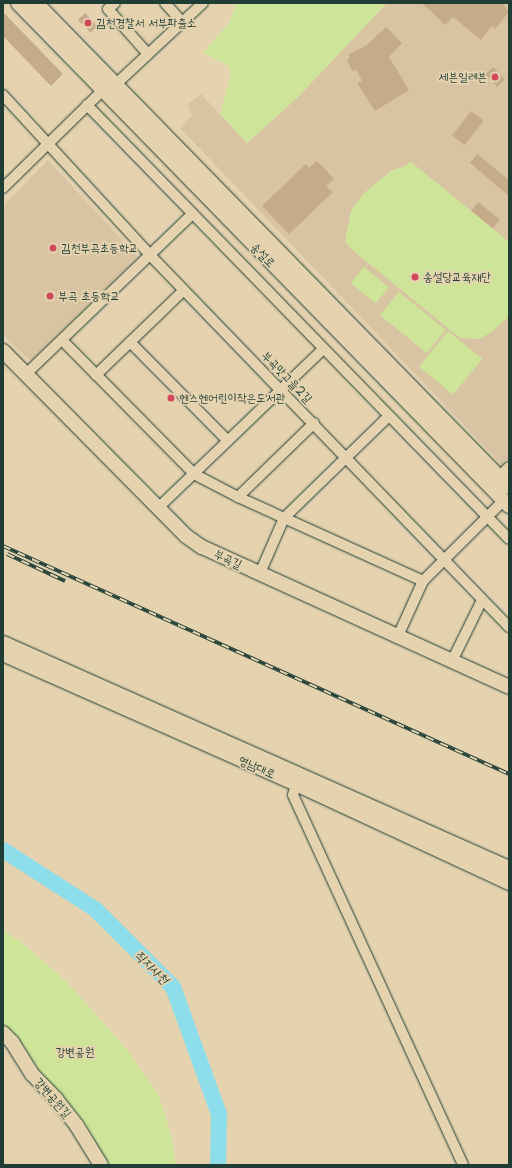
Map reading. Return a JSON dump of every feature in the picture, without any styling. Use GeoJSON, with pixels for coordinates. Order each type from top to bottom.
{"type":"FeatureCollection","features":[{"type":"Feature","properties":{"kind":"street","name":"송설로"},"geometry":{"type":"LineString","coordinates":[[18,3],[103,90],[499,476],[506,503]]}},
{"type":"Feature","properties":{"kind":"street","name":"송설로"},"geometry":{"type":"LineString","coordinates":[[36,3],[509,487]]}},
{"type":"Feature","properties":{"kind":"street"},"geometry":{"type":"LineString","coordinates":[[115,3],[108,9],[148,54]]}},
{"type":"Feature","properties":{"kind":"street"},"geometry":{"type":"LineString","coordinates":[[166,3],[182,22]]}},
{"type":"Feature","properties":{"kind":"street"},"geometry":{"type":"LineString","coordinates":[[116,84],[203,3]]}},
{"type":"Feature","properties":{"kind":"street"},"geometry":{"type":"LineString","coordinates":[[3,188],[47,143],[103,90]]}},
{"type":"Feature","properties":{"kind":"street","name":"부곡맛고을2길"},"geometry":{"type":"LineString","coordinates":[[3,95],[150,255],[282,389],[509,628]]}},
{"type":"Feature","properties":{"kind":"street"},"geometry":{"type":"LineString","coordinates":[[87,105],[388,417],[509,539]]}},
{"type":"Feature","properties":{"kind":"street"},"geometry":{"type":"LineString","coordinates":[[26,374],[192,214]]}},
{"type":"Feature","properties":{"kind":"street"},"geometry":{"type":"LineString","coordinates":[[96,374],[184,290]]}},
{"type":"Feature","properties":{"kind":"street"},"geometry":{"type":"LineString","coordinates":[[62,340],[194,474],[238,497],[424,581]]}},
{"type":"Feature","properties":{"kind":"street"},"geometry":{"type":"LineString","coordinates":[[130,342],[228,441]]}},
{"type":"Feature","properties":{"kind":"street"},"geometry":{"type":"LineString","coordinates":[[158,508],[323,349]]}},
{"type":"Feature","properties":{"kind":"street","name":"부곡길"},"geometry":{"type":"LineString","coordinates":[[3,350],[186,536],[202,547],[509,687]]}},
{"type":"Feature","properties":{"kind":"street"},"geometry":{"type":"LineString","coordinates":[[260,573],[284,518],[348,458],[388,417]]}},
{"type":"Feature","properties":{"kind":"street"},"geometry":{"type":"LineString","coordinates":[[238,497],[314,423]]}},
{"type":"Feature","properties":{"kind":"street"},"geometry":{"type":"LineString","coordinates":[[398,636],[424,581],[445,562],[487,517],[506,503]]}},
{"type":"Feature","properties":{"kind":"street"},"geometry":{"type":"LineString","coordinates":[[452,661],[482,600]]}},
{"type":"Feature","properties":{"kind":"street","name":"영남대로"},"geometry":{"type":"LineString","coordinates":[[3,642],[509,868]]}},
{"type":"Feature","properties":{"kind":"street","name":"영남대로"},"geometry":{"type":"LineString","coordinates":[[3,654],[296,784],[509,883]]}},
{"type":"Feature","properties":{"kind":"street"},"geometry":{"type":"LineString","coordinates":[[296,784],[293,795],[463,1165]]}},
{"type":"Feature","properties":{"kind":"street","name":"강변공원길"},"geometry":{"type":"LineString","coordinates":[[3,1033],[12,1042],[32,1074],[56,1099],[77,1126],[102,1165]]}},
{"type":"Feature","properties":{"kind":"shaded area","name":"송설당교육재단"},"geometry":{"type":"Polygon","coordinates":[[[387,3],[509,3],[509,458],[502,465],[180,128],[192,116],[188,104],[201,94],[247,143],[298,97],[387,3]]]}},
{"type":"Feature","properties":{"kind":"shaded area","name":"부곡 초등학교"},"geometry":{"type":"Polygon","coordinates":[[[48,160],[138,257],[31,361],[3,335],[3,206],[48,160]]]}},
{"type":"Feature","properties":{"kind":"green space"},"geometry":{"type":"Polygon","coordinates":[[[236,3],[387,3],[298,97],[247,143],[220,114],[231,74],[228,65],[203,53],[229,23],[236,3]]]}},
{"type":"Feature","properties":{"kind":"green space"},"geometry":{"type":"Polygon","coordinates":[[[410,161],[509,242],[509,316],[492,332],[479,339],[460,338],[350,248],[345,241],[351,211],[363,194],[392,170],[406,166],[410,161]]]}},
{"type":"Feature","properties":{"kind":"green space"},"geometry":{"type":"Polygon","coordinates":[[[364,267],[389,287],[376,303],[351,283],[364,267]]]}},
{"type":"Feature","properties":{"kind":"green space"},"geometry":{"type":"Polygon","coordinates":[[[399,292],[446,330],[427,353],[380,315],[399,292]]]}},
{"type":"Feature","properties":{"kind":"green space"},"geometry":{"type":"Polygon","coordinates":[[[448,331],[482,359],[453,394],[419,367],[448,331]]]}},
{"type":"Feature","properties":{"kind":"green space","name":"강변공원"},"geometry":{"type":"Polygon","coordinates":[[[3,930],[21,942],[66,981],[125,1047],[159,1096],[171,1135],[176,1165],[108,1165],[82,1123],[3,1025],[3,930]]]}},
{"type":"Feature","properties":{"kind":"building"},"geometry":{"type":"Polygon","coordinates":[[[422,3],[502,3],[509,12],[495,29],[492,26],[481,40],[453,17],[445,25],[422,3]]]}},
{"type":"Feature","properties":{"kind":"building"},"geometry":{"type":"Polygon","coordinates":[[[3,12],[63,74],[51,86],[3,36],[3,12]]]}},
{"type":"Feature","properties":{"kind":"building","name":"김천경찰서 서부파출소"},"geometry":{"type":"Polygon","coordinates":[[[85,13],[98,26],[91,33],[78,20],[85,13]]]}},
{"type":"Feature","properties":{"kind":"building"},"geometry":{"type":"Polygon","coordinates":[[[386,27],[402,43],[389,57],[409,90],[375,111],[357,83],[362,81],[356,69],[352,71],[347,60],[350,58],[348,55],[367,45],[386,27]]]}},
{"type":"Feature","properties":{"kind":"building"},"geometry":{"type":"Polygon","coordinates":[[[493,67],[505,79],[497,87],[485,75],[493,67]]]}},
{"type":"Feature","properties":{"kind":"building"},"geometry":{"type":"Polygon","coordinates":[[[471,111],[484,121],[465,145],[452,135],[471,111]]]}},
{"type":"Feature","properties":{"kind":"building"},"geometry":{"type":"Polygon","coordinates":[[[477,154],[509,180],[509,196],[470,163],[477,154]]]}},
{"type":"Feature","properties":{"kind":"building"},"geometry":{"type":"Polygon","coordinates":[[[317,161],[334,179],[326,186],[333,192],[289,234],[262,206],[306,164],[309,168],[317,161]]]}},
{"type":"Feature","properties":{"kind":"building"},"geometry":{"type":"Polygon","coordinates":[[[478,202],[500,220],[493,228],[471,211],[478,202]]]}},
{"type":"Feature","properties":{"kind":"waterway","name":"직지사천"},"geometry":{"type":"LineString","coordinates":[[3,850],[95,909],[173,987],[219,1114],[218,1165]]}},
{"type":"Feature","properties":{"kind":"railway"},"geometry":{"type":"LineString","coordinates":[[3,546],[509,774]]}},
{"type":"Feature","properties":{"kind":"railway"},"geometry":{"type":"LineString","coordinates":[[7,554],[65,581]]}},
{"type":"Feature","properties":{"kind":"place","name":"김천경찰서 서부파출소"},"geometry":{"type":"Point","coordinates":[88,23]}},
{"type":"Feature","properties":{"kind":"place","name":"세븐일레븐"},"geometry":{"type":"Point","coordinates":[495,77]}},
{"type":"Feature","properties":{"kind":"place","name":"김천부곡초등학교"},"geometry":{"type":"Point","coordinates":[53,248]}},
{"type":"Feature","properties":{"kind":"place","name":"송설당교육재단"},"geometry":{"type":"Point","coordinates":[415,277]}},
{"type":"Feature","properties":{"kind":"place","name":"부곡 초등학교"},"geometry":{"type":"Point","coordinates":[50,296]}},
{"type":"Feature","properties":{"kind":"place","name":"헨스헨어린이작은도서관"},"geometry":{"type":"Point","coordinates":[171,398]}}]}
